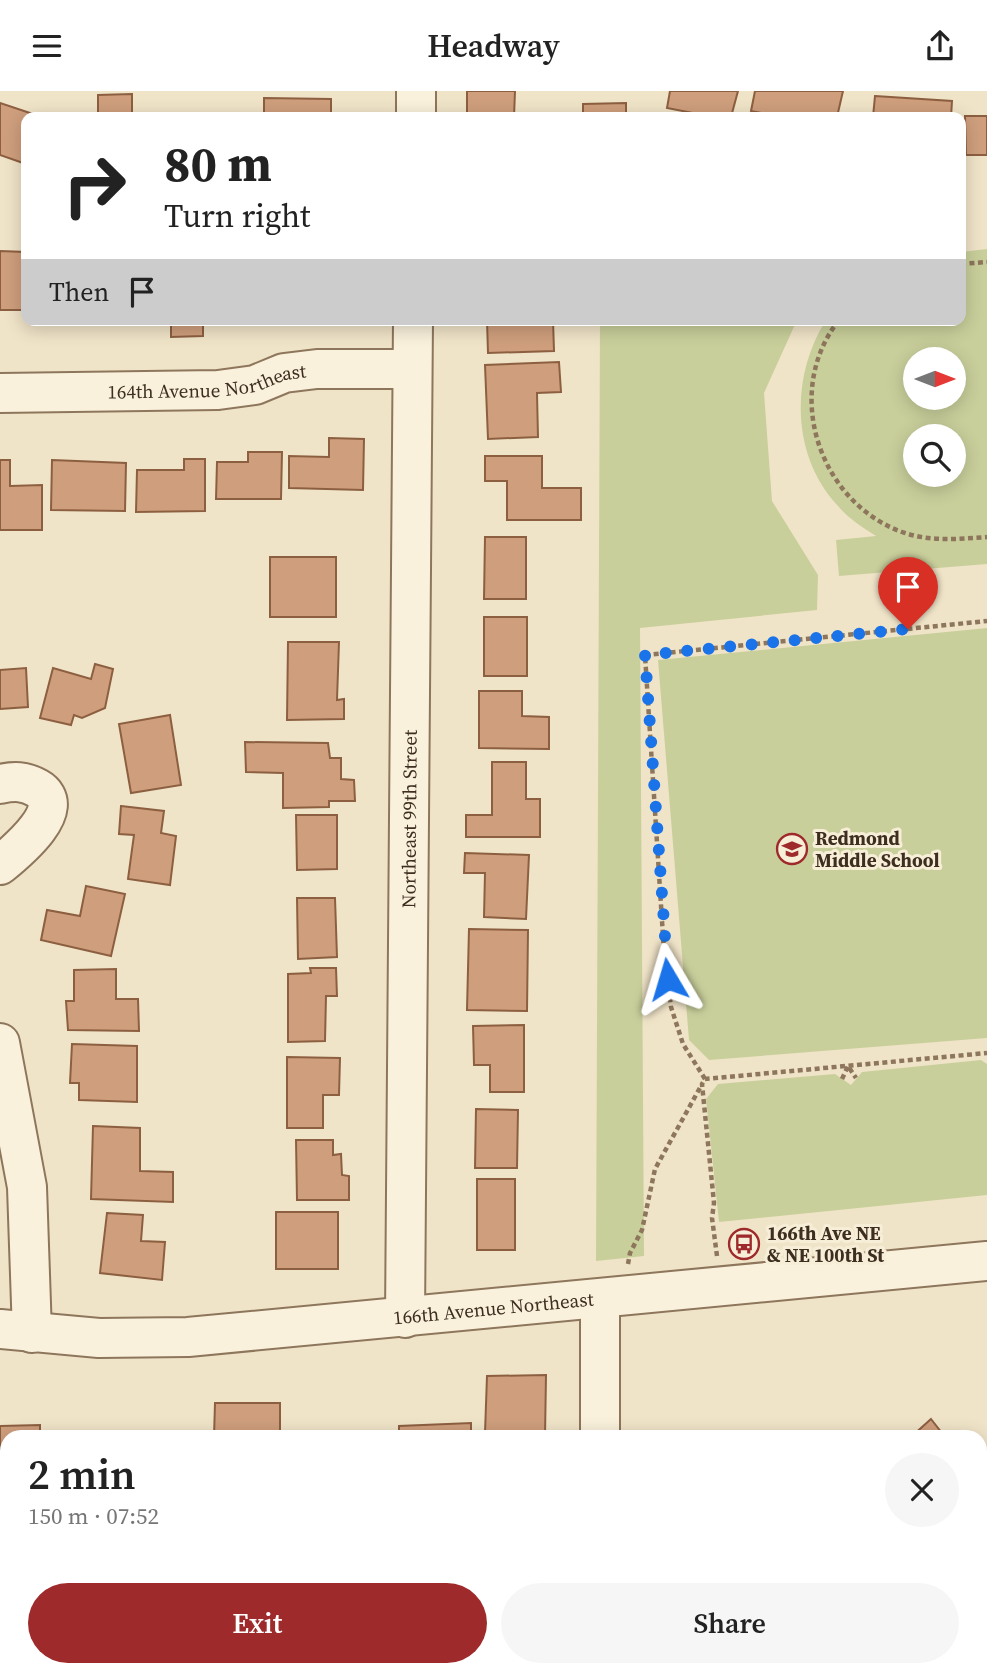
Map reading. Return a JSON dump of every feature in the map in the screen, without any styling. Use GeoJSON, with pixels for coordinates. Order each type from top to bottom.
{"type":"FeatureCollection","features":[{"type":"Feature","properties":{"kind":"street"},"geometry":{"type":"LineString","coordinates":[[416,91],[416,112]]}},
{"type":"Feature","properties":{"kind":"street","name":"Northeast 99th Street"},"geometry":{"type":"LineString","coordinates":[[405,1318],[412,326]]}},
{"type":"Feature","properties":{"kind":"street","name":"164th Avenue Northeast"},"geometry":{"type":"LineString","coordinates":[[0,393],[218,390],[255,385],[284,373],[317,369],[412,369]]}},
{"type":"Feature","properties":{"kind":"street"},"geometry":{"type":"LineString","coordinates":[[0,784],[28,782],[43,791],[48,804],[45,819],[0,865]]}},
{"type":"Feature","properties":{"kind":"street"},"geometry":{"type":"LineString","coordinates":[[0,1043],[27,1187],[16,1331]]}},
{"type":"Feature","properties":{"kind":"street","name":"166th Avenue Northeast"},"geometry":{"type":"LineString","coordinates":[[16,1331],[99,1338],[188,1337],[987,1261]]}},
{"type":"Feature","properties":{"kind":"street"},"geometry":{"type":"LineString","coordinates":[[600,1299],[600,1430]]}},
{"type":"Feature","properties":{"kind":"path"},"geometry":{"type":"LineString","coordinates":[[966,264],[987,262]]}},
{"type":"Feature","properties":{"kind":"path"},"geometry":{"type":"LineString","coordinates":[[835,326],[823,346],[815,370],[811,395],[812,420],[818,445],[828,468],[842,489],[870,515],[903,533],[953,540],[987,537]]}},
{"type":"Feature","properties":{"kind":"path"},"geometry":{"type":"LineString","coordinates":[[717,1257],[703,1081],[683,1044],[671,1007],[664,952],[645,655],[987,621]]}},
{"type":"Feature","properties":{"kind":"path"},"geometry":{"type":"LineString","coordinates":[[703,1081],[987,1053]]}},
{"type":"Feature","properties":{"kind":"path"},"geometry":{"type":"LineString","coordinates":[[848,1066],[856,1078]]}},
{"type":"Feature","properties":{"kind":"path"},"geometry":{"type":"LineString","coordinates":[[842,1079],[848,1066]]}},
{"type":"Feature","properties":{"kind":"path"},"geometry":{"type":"LineString","coordinates":[[640,1264],[628,1265],[630,1253],[642,1230],[655,1169],[703,1081]]}},
{"type":"Feature","properties":{"kind":"path"},"geometry":{"type":"LineString","coordinates":[[704,1258],[730,1255]]}},
{"type":"Feature","properties":{"kind":"green space"},"geometry":{"type":"Polygon","coordinates":[[[987,249],[987,564],[839,576],[836,540],[876,536],[851,519],[838,506],[811,464],[801,416],[806,366],[823,326],[966,326],[966,251],[987,249]]]}},
{"type":"Feature","properties":{"kind":"green space"},"geometry":{"type":"Polygon","coordinates":[[[600,326],[794,326],[764,393],[772,501],[818,575],[817,610],[640,628],[644,1256],[596,1261],[600,326]]]}},
{"type":"Feature","properties":{"kind":"green space"},"geometry":{"type":"Polygon","coordinates":[[[987,628],[987,1038],[709,1060],[689,1040],[658,660],[987,628]]]}},
{"type":"Feature","properties":{"kind":"green space"},"geometry":{"type":"Polygon","coordinates":[[[981,1060],[987,1064],[987,1195],[719,1222],[706,1099],[718,1084],[835,1074],[851,1085],[862,1072],[981,1060]]]}},
{"type":"Feature","properties":{"kind":"building"},"geometry":{"type":"Polygon","coordinates":[[[467,91],[515,91],[514,112],[467,112],[467,91]]]}},
{"type":"Feature","properties":{"kind":"building"},"geometry":{"type":"Polygon","coordinates":[[[670,91],[738,91],[732,112],[688,112],[667,108],[670,91]]]}},
{"type":"Feature","properties":{"kind":"building"},"geometry":{"type":"Polygon","coordinates":[[[755,91],[843,91],[838,112],[751,111],[755,91]]]}},
{"type":"Feature","properties":{"kind":"building"},"geometry":{"type":"Polygon","coordinates":[[[132,94],[132,112],[98,112],[98,95],[132,94]]]}},
{"type":"Feature","properties":{"kind":"building"},"geometry":{"type":"Polygon","coordinates":[[[875,96],[952,101],[951,112],[873,112],[875,96]]]}},
{"type":"Feature","properties":{"kind":"building"},"geometry":{"type":"Polygon","coordinates":[[[264,98],[331,99],[331,112],[264,112],[264,98]]]}},
{"type":"Feature","properties":{"kind":"building"},"geometry":{"type":"Polygon","coordinates":[[[0,103],[27,112],[21,112],[21,162],[0,155],[0,103]]]}},
{"type":"Feature","properties":{"kind":"building"},"geometry":{"type":"Polygon","coordinates":[[[626,103],[626,112],[583,112],[583,104],[626,103]]]}},
{"type":"Feature","properties":{"kind":"building"},"geometry":{"type":"Polygon","coordinates":[[[966,116],[987,116],[987,155],[966,155],[966,116]]]}},
{"type":"Feature","properties":{"kind":"building"},"geometry":{"type":"Polygon","coordinates":[[[0,251],[21,252],[21,310],[0,310],[0,251]]]}},
{"type":"Feature","properties":{"kind":"building"},"geometry":{"type":"Polygon","coordinates":[[[171,326],[203,326],[203,336],[171,337],[171,326]]]}},
{"type":"Feature","properties":{"kind":"building"},"geometry":{"type":"Polygon","coordinates":[[[487,326],[553,326],[554,351],[488,353],[487,326]]]}},
{"type":"Feature","properties":{"kind":"building"},"geometry":{"type":"Polygon","coordinates":[[[559,362],[561,392],[537,393],[538,437],[488,439],[485,365],[559,362]]]}},
{"type":"Feature","properties":{"kind":"building"},"geometry":{"type":"Polygon","coordinates":[[[329,438],[364,439],[363,490],[289,488],[289,456],[329,457],[329,438]]]}},
{"type":"Feature","properties":{"kind":"building"},"geometry":{"type":"Polygon","coordinates":[[[248,452],[282,452],[281,499],[216,499],[217,462],[248,462],[248,452]]]}},
{"type":"Feature","properties":{"kind":"building"},"geometry":{"type":"Polygon","coordinates":[[[485,456],[542,456],[542,488],[581,488],[581,520],[507,520],[507,481],[485,481],[485,456]]]}},
{"type":"Feature","properties":{"kind":"building"},"geometry":{"type":"Polygon","coordinates":[[[184,459],[205,459],[205,511],[136,512],[137,470],[184,470],[184,459]]]}},
{"type":"Feature","properties":{"kind":"building"},"geometry":{"type":"Polygon","coordinates":[[[0,460],[10,460],[10,486],[42,485],[42,530],[0,530],[0,460]]]}},
{"type":"Feature","properties":{"kind":"building"},"geometry":{"type":"Polygon","coordinates":[[[52,460],[126,463],[125,511],[51,510],[52,460]]]}},
{"type":"Feature","properties":{"kind":"building"},"geometry":{"type":"Polygon","coordinates":[[[485,537],[526,537],[526,599],[484,599],[485,537]]]}},
{"type":"Feature","properties":{"kind":"building"},"geometry":{"type":"Polygon","coordinates":[[[270,557],[336,557],[336,617],[270,617],[270,557]]]}},
{"type":"Feature","properties":{"kind":"building"},"geometry":{"type":"Polygon","coordinates":[[[484,617],[527,617],[527,676],[484,676],[484,617]]]}},
{"type":"Feature","properties":{"kind":"building"},"geometry":{"type":"Polygon","coordinates":[[[288,642],[339,642],[337,700],[344,699],[344,719],[287,720],[288,642]]]}},
{"type":"Feature","properties":{"kind":"building"},"geometry":{"type":"Polygon","coordinates":[[[95,664],[113,669],[105,708],[82,718],[74,715],[71,725],[40,718],[53,668],[91,679],[95,664]]]}},
{"type":"Feature","properties":{"kind":"building"},"geometry":{"type":"Polygon","coordinates":[[[26,668],[28,707],[0,709],[0,670],[26,668]]]}},
{"type":"Feature","properties":{"kind":"building"},"geometry":{"type":"Polygon","coordinates":[[[479,691],[522,691],[522,716],[549,717],[549,749],[479,748],[479,691]]]}},
{"type":"Feature","properties":{"kind":"building"},"geometry":{"type":"Polygon","coordinates":[[[170,715],[181,785],[131,793],[119,724],[170,715]]]}},
{"type":"Feature","properties":{"kind":"building"},"geometry":{"type":"Polygon","coordinates":[[[245,742],[328,743],[330,758],[341,758],[341,779],[354,780],[355,801],[329,801],[329,807],[283,808],[283,773],[246,772],[245,742]]]}},
{"type":"Feature","properties":{"kind":"building"},"geometry":{"type":"Polygon","coordinates":[[[492,762],[526,762],[526,799],[540,799],[540,837],[466,837],[466,815],[492,815],[492,762]]]}},
{"type":"Feature","properties":{"kind":"building"},"geometry":{"type":"Polygon","coordinates":[[[121,806],[164,811],[161,833],[176,836],[170,885],[128,879],[134,835],[119,834],[121,806]]]}},
{"type":"Feature","properties":{"kind":"building"},"geometry":{"type":"Polygon","coordinates":[[[296,815],[337,815],[337,869],[297,870],[296,815]]]}},
{"type":"Feature","properties":{"kind":"building"},"geometry":{"type":"Polygon","coordinates":[[[465,853],[529,855],[526,919],[484,917],[485,873],[464,873],[465,853]]]}},
{"type":"Feature","properties":{"kind":"building"},"geometry":{"type":"Polygon","coordinates":[[[86,886],[125,894],[111,956],[41,940],[47,910],[80,916],[86,886]]]}},
{"type":"Feature","properties":{"kind":"building"},"geometry":{"type":"Polygon","coordinates":[[[297,898],[335,898],[337,957],[298,959],[297,898]]]}},
{"type":"Feature","properties":{"kind":"building"},"geometry":{"type":"Polygon","coordinates":[[[469,929],[528,930],[527,1011],[467,1010],[469,929]]]}},
{"type":"Feature","properties":{"kind":"building"},"geometry":{"type":"Polygon","coordinates":[[[310,968],[336,968],[337,996],[326,996],[325,1041],[288,1042],[288,974],[311,973],[310,968]]]}},
{"type":"Feature","properties":{"kind":"building"},"geometry":{"type":"Polygon","coordinates":[[[116,969],[116,999],[138,999],[139,1031],[68,1030],[66,1001],[74,1001],[74,970],[116,969]]]}},
{"type":"Feature","properties":{"kind":"building"},"geometry":{"type":"Polygon","coordinates":[[[524,1025],[524,1092],[490,1092],[490,1065],[474,1065],[473,1026],[524,1025]]]}},
{"type":"Feature","properties":{"kind":"building"},"geometry":{"type":"Polygon","coordinates":[[[72,1044],[137,1046],[137,1102],[79,1100],[79,1083],[70,1083],[72,1044]]]}},
{"type":"Feature","properties":{"kind":"building"},"geometry":{"type":"Polygon","coordinates":[[[287,1057],[340,1058],[339,1095],[323,1095],[323,1128],[287,1128],[287,1057]]]}},
{"type":"Feature","properties":{"kind":"building"},"geometry":{"type":"Polygon","coordinates":[[[476,1109],[518,1110],[517,1168],[475,1168],[476,1109]]]}},
{"type":"Feature","properties":{"kind":"building"},"geometry":{"type":"Polygon","coordinates":[[[93,1126],[140,1128],[140,1171],[173,1172],[173,1202],[91,1199],[93,1126]]]}},
{"type":"Feature","properties":{"kind":"building"},"geometry":{"type":"Polygon","coordinates":[[[296,1140],[333,1140],[333,1155],[341,1154],[342,1175],[349,1176],[349,1200],[297,1200],[296,1140]]]}},
{"type":"Feature","properties":{"kind":"building"},"geometry":{"type":"Polygon","coordinates":[[[477,1179],[515,1179],[515,1250],[477,1250],[477,1179]]]}},
{"type":"Feature","properties":{"kind":"building"},"geometry":{"type":"Polygon","coordinates":[[[276,1212],[338,1212],[338,1269],[276,1269],[276,1212]]]}},
{"type":"Feature","properties":{"kind":"building"},"geometry":{"type":"Polygon","coordinates":[[[107,1213],[143,1215],[141,1241],[165,1242],[162,1280],[100,1273],[107,1213]]]}},
{"type":"Feature","properties":{"kind":"building"},"geometry":{"type":"Polygon","coordinates":[[[546,1375],[545,1430],[485,1430],[487,1376],[546,1375]]]}},
{"type":"Feature","properties":{"kind":"building"},"geometry":{"type":"Polygon","coordinates":[[[215,1403],[280,1403],[280,1430],[214,1430],[215,1403]]]}},
{"type":"Feature","properties":{"kind":"building"},"geometry":{"type":"Polygon","coordinates":[[[931,1419],[940,1430],[919,1430],[931,1419]]]}},
{"type":"Feature","properties":{"kind":"building"},"geometry":{"type":"Polygon","coordinates":[[[471,1423],[471,1430],[399,1430],[399,1426],[471,1423]]]}},
{"type":"Feature","properties":{"kind":"building"},"geometry":{"type":"Polygon","coordinates":[[[40,1425],[40,1430],[0,1430],[0,1426],[40,1425]]]}},
{"type":"Feature","properties":{"kind":"place","name":"Redmond Middle School"},"geometry":{"type":"Point","coordinates":[792,849]}},
{"type":"Feature","properties":{"kind":"place","name":"166th Ave NE & NE 100th St"},"geometry":{"type":"Point","coordinates":[744,1244]}},
{"type":"Feature","properties":{"kind":"route"},"geometry":{"type":"LineString","coordinates":[[668,979],[645,655],[908,629]]}}]}
